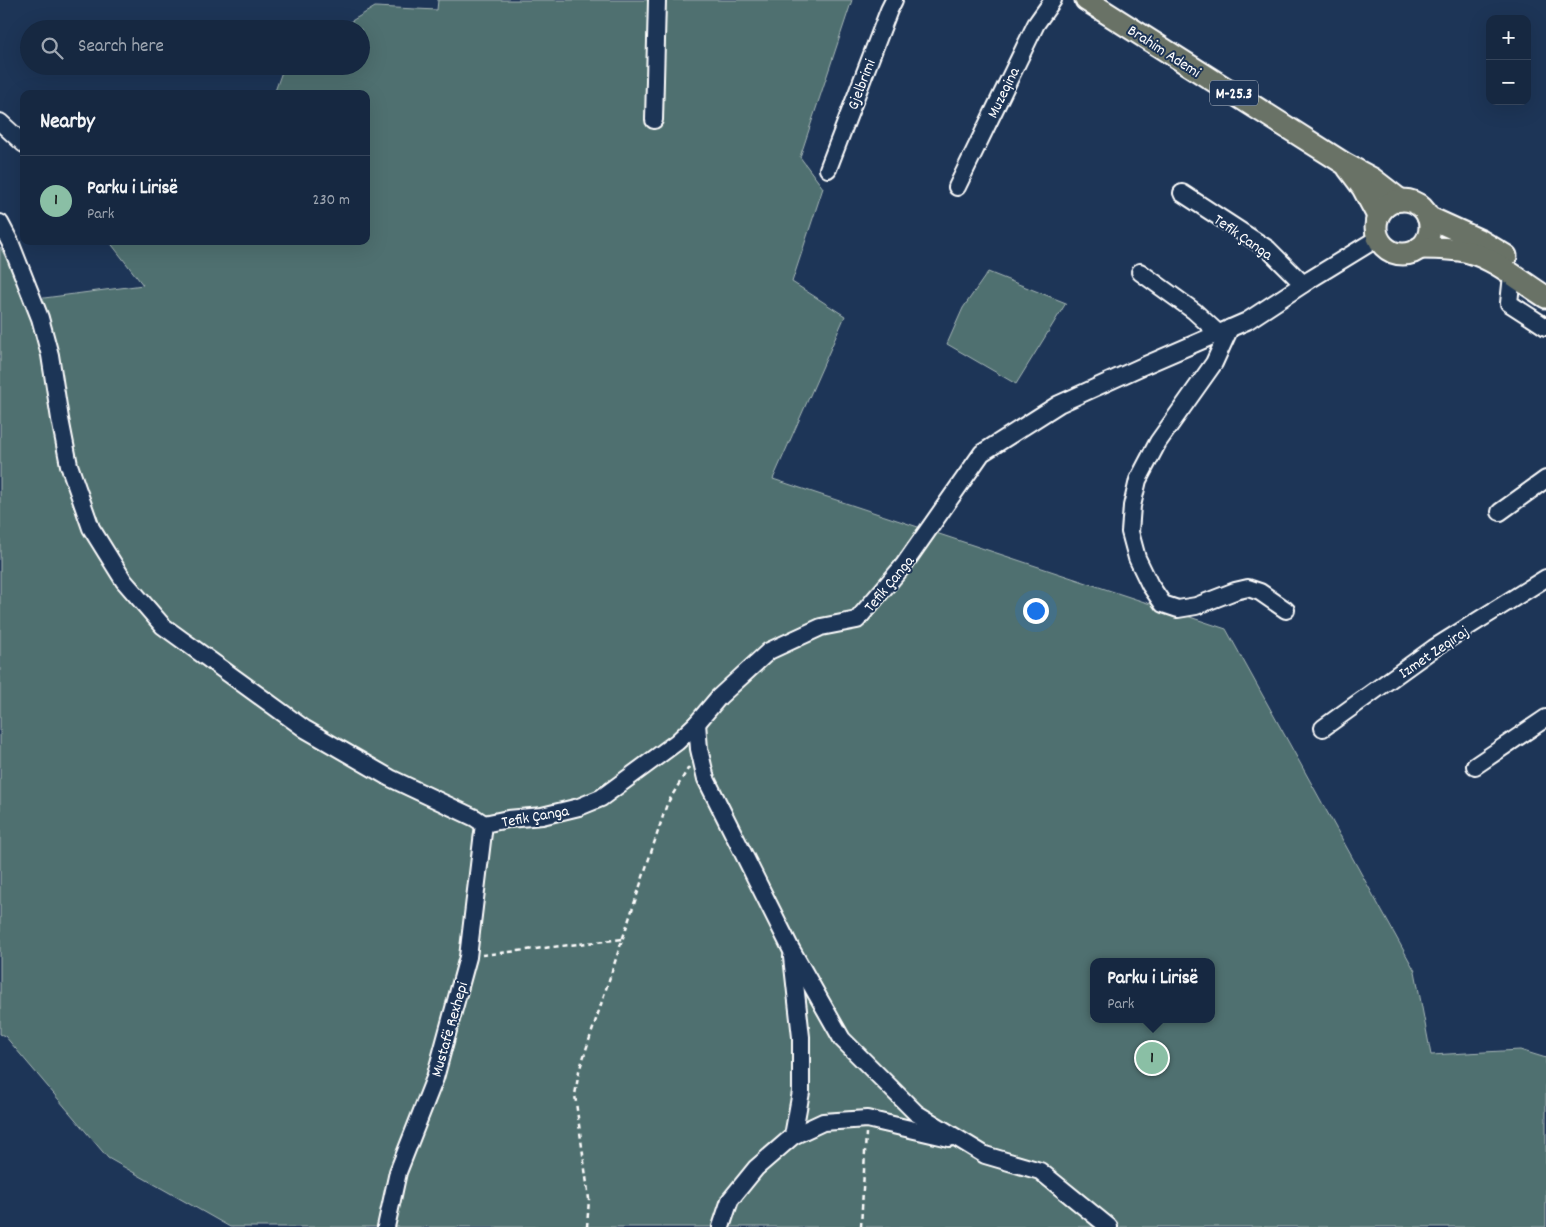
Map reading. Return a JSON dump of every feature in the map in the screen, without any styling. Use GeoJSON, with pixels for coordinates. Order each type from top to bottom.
{"type":"FeatureCollection","features":[{"type":"Feature","properties":{"kind":"main road","name":"Brahim Ademi"},"geometry":{"type":"LineString","coordinates":[[1086,0],[1345,164],[1374,180],[1400,200]]}},
{"type":"Feature","properties":{"kind":"main road","name":"Brahim Ademi"},"geometry":{"type":"LineString","coordinates":[[1345,164],[1363,188],[1378,216]]}},
{"type":"Feature","properties":{"kind":"main road"},"geometry":{"type":"LineString","coordinates":[[1419,248],[1430,230],[1425,211],[1410,200],[1391,202],[1378,216],[1376,228],[1378,238],[1383,245],[1394,252],[1400,254],[1407,253],[1419,248],[1452,249],[1470,252],[1491,262],[1546,297]]}},
{"type":"Feature","properties":{"kind":"main road"},"geometry":{"type":"LineString","coordinates":[[1428,217],[1481,241],[1546,282]]}},
{"type":"Feature","properties":{"kind":"street"},"geometry":{"type":"LineString","coordinates":[[654,120],[657,0]]}},
{"type":"Feature","properties":{"kind":"street","name":"Gjelbrimi"},"geometry":{"type":"LineString","coordinates":[[828,169],[894,0]]}},
{"type":"Feature","properties":{"kind":"street","name":"Muzeqina"},"geometry":{"type":"LineString","coordinates":[[957,187],[1036,24],[1053,0]]}},
{"type":"Feature","properties":{"kind":"street"},"geometry":{"type":"LineString","coordinates":[[0,122],[20,140]]}},
{"type":"Feature","properties":{"kind":"street","name":"Tefik Çanga"},"geometry":{"type":"LineString","coordinates":[[1182,193],[1268,250],[1303,284]]}},
{"type":"Feature","properties":{"kind":"street"},"geometry":{"type":"LineString","coordinates":[[0,223],[10,242],[40,318],[50,355],[69,466],[92,528],[124,581],[163,626],[305,729],[390,778],[467,814],[484,824]]}},
{"type":"Feature","properties":{"kind":"street","name":"Tefik Çanga"},"geometry":{"type":"LineString","coordinates":[[484,824],[508,819],[542,816],[579,807],[601,798],[677,742],[697,723],[719,697],[769,651],[821,628],[857,620],[904,566],[982,453],[1059,404],[1247,321],[1378,238]]}},
{"type":"Feature","properties":{"kind":"street"},"geometry":{"type":"LineString","coordinates":[[1140,272],[1224,331],[1214,363],[1158,442],[1138,480],[1132,506],[1130,532],[1137,558],[1150,585],[1163,604],[1178,610],[1196,606],[1248,588],[1260,592],[1286,610]]}},
{"type":"Feature","properties":{"kind":"street"},"geometry":{"type":"LineString","coordinates":[[1512,275],[1509,303],[1546,327]]}},
{"type":"Feature","properties":{"kind":"street"},"geometry":{"type":"LineString","coordinates":[[1500,512],[1546,478]]}},
{"type":"Feature","properties":{"kind":"street","name":"Izmet Zeqiraj"},"geometry":{"type":"LineString","coordinates":[[1323,728],[1434,648],[1546,578]]}},
{"type":"Feature","properties":{"kind":"street"},"geometry":{"type":"LineString","coordinates":[[1476,766],[1546,718]]}},
{"type":"Feature","properties":{"kind":"street"},"geometry":{"type":"LineString","coordinates":[[697,723],[699,749],[706,779],[791,949],[842,1039],[916,1113],[985,1154],[1040,1171],[1109,1227]]}},
{"type":"Feature","properties":{"kind":"street","name":"Mustafë Rexhepi"},"geometry":{"type":"LineString","coordinates":[[386,1227],[398,1172],[434,1078],[468,957],[484,824]]}},
{"type":"Feature","properties":{"kind":"street"},"geometry":{"type":"LineString","coordinates":[[791,949],[801,1037],[800,1092],[793,1136]]}},
{"type":"Feature","properties":{"kind":"street"},"geometry":{"type":"LineString","coordinates":[[721,1227],[730,1200],[756,1168],[793,1136],[823,1122],[867,1119],[964,1142]]}},
{"type":"Feature","properties":{"kind":"path"},"geometry":{"type":"LineString","coordinates":[[587,1227],[589,1199],[575,1095],[579,1071],[668,804],[699,749]]}},
{"type":"Feature","properties":{"kind":"path"},"geometry":{"type":"LineString","coordinates":[[468,957],[623,940]]}},
{"type":"Feature","properties":{"kind":"path"},"geometry":{"type":"LineString","coordinates":[[861,1227],[867,1119]]}},
{"type":"Feature","properties":{"kind":"green space"},"geometry":{"type":"Polygon","coordinates":[[[438,0],[852,0],[800,157],[823,188],[792,282],[845,316],[773,479],[1226,629],[1415,971],[1431,1055],[1520,1050],[1546,1058],[1546,1227],[230,1227],[108,1158],[5,1036],[0,1034],[0,247],[29,300],[143,285],[112,245],[370,245],[370,90],[275,90],[281,75],[370,75],[370,20],[353,20],[375,7],[437,10],[438,0]]]}},
{"type":"Feature","properties":{"kind":"green space"},"geometry":{"type":"Polygon","coordinates":[[[988,272],[1066,303],[1016,384],[947,344],[963,308],[988,272]]]}},
{"type":"Feature","properties":{"kind":"place","name":"Parku i Lirisë"},"geometry":{"type":"Point","coordinates":[1152,1058]}}]}
